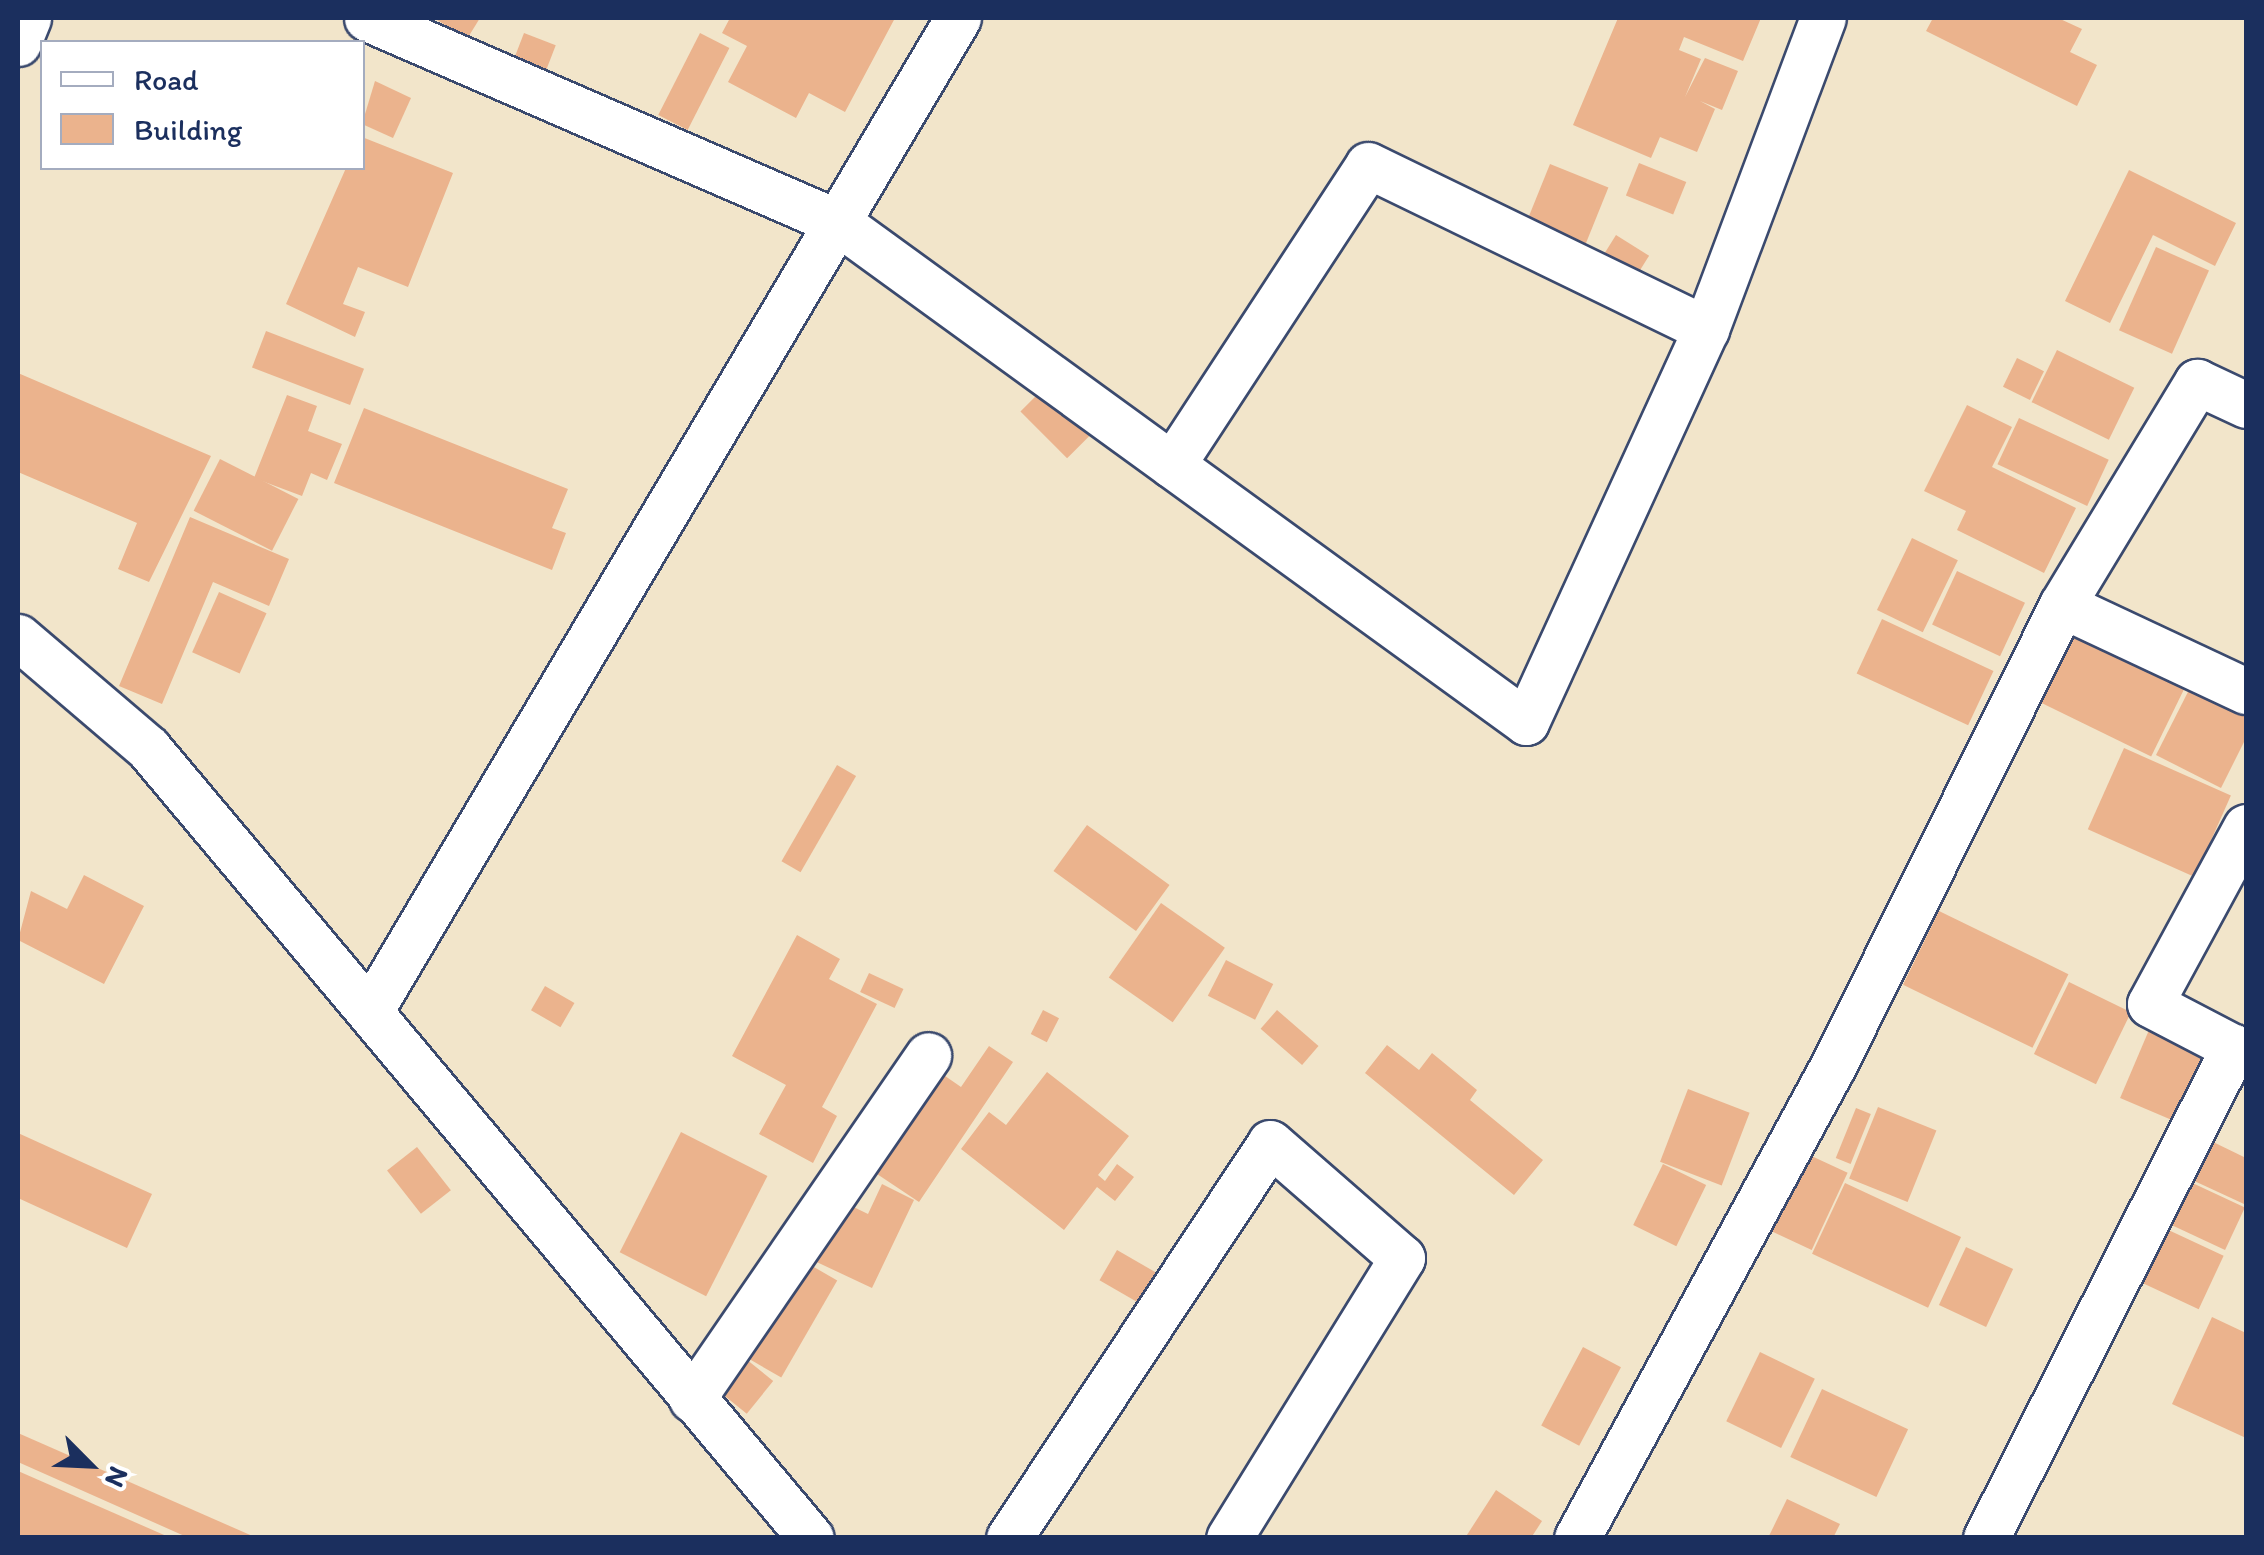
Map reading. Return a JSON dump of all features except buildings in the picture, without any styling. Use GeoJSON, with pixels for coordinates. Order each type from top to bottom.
{"type":"FeatureCollection","features":[{"type":"Feature","properties":{"kind":"street"},"geometry":{"type":"LineString","coordinates":[[18,43],[28,18]]}},
{"type":"Feature","properties":{"kind":"street"},"geometry":{"type":"LineString","coordinates":[[368,18],[839,222],[1526,722],[1706,329],[1823,18]]}},
{"type":"Feature","properties":{"kind":"street"},"geometry":{"type":"LineString","coordinates":[[370,1011],[958,18]]}},
{"type":"Feature","properties":{"kind":"street"},"geometry":{"type":"LineString","coordinates":[[1172,465],[1368,165],[1706,329]]}},
{"type":"Feature","properties":{"kind":"street"},"geometry":{"type":"LineString","coordinates":[[1577,1538],[1833,1066],[2062,605],[2197,382],[2246,405]]}},
{"type":"Feature","properties":{"kind":"street"},"geometry":{"type":"LineString","coordinates":[[2062,605],[2246,690]]}},
{"type":"Feature","properties":{"kind":"street"},"geometry":{"type":"LineString","coordinates":[[18,637],[148,748],[811,1538]]}},
{"type":"Feature","properties":{"kind":"street"},"geometry":{"type":"LineString","coordinates":[[1986,1538],[2240,1050],[2150,1004],[2246,827]]}},
{"type":"Feature","properties":{"kind":"street"},"geometry":{"type":"LineString","coordinates":[[692,1399],[928,1055]]}},
{"type":"Feature","properties":{"kind":"street"},"geometry":{"type":"LineString","coordinates":[[1009,1538],[1270,1143],[1402,1258],[1229,1538]]}}]}
